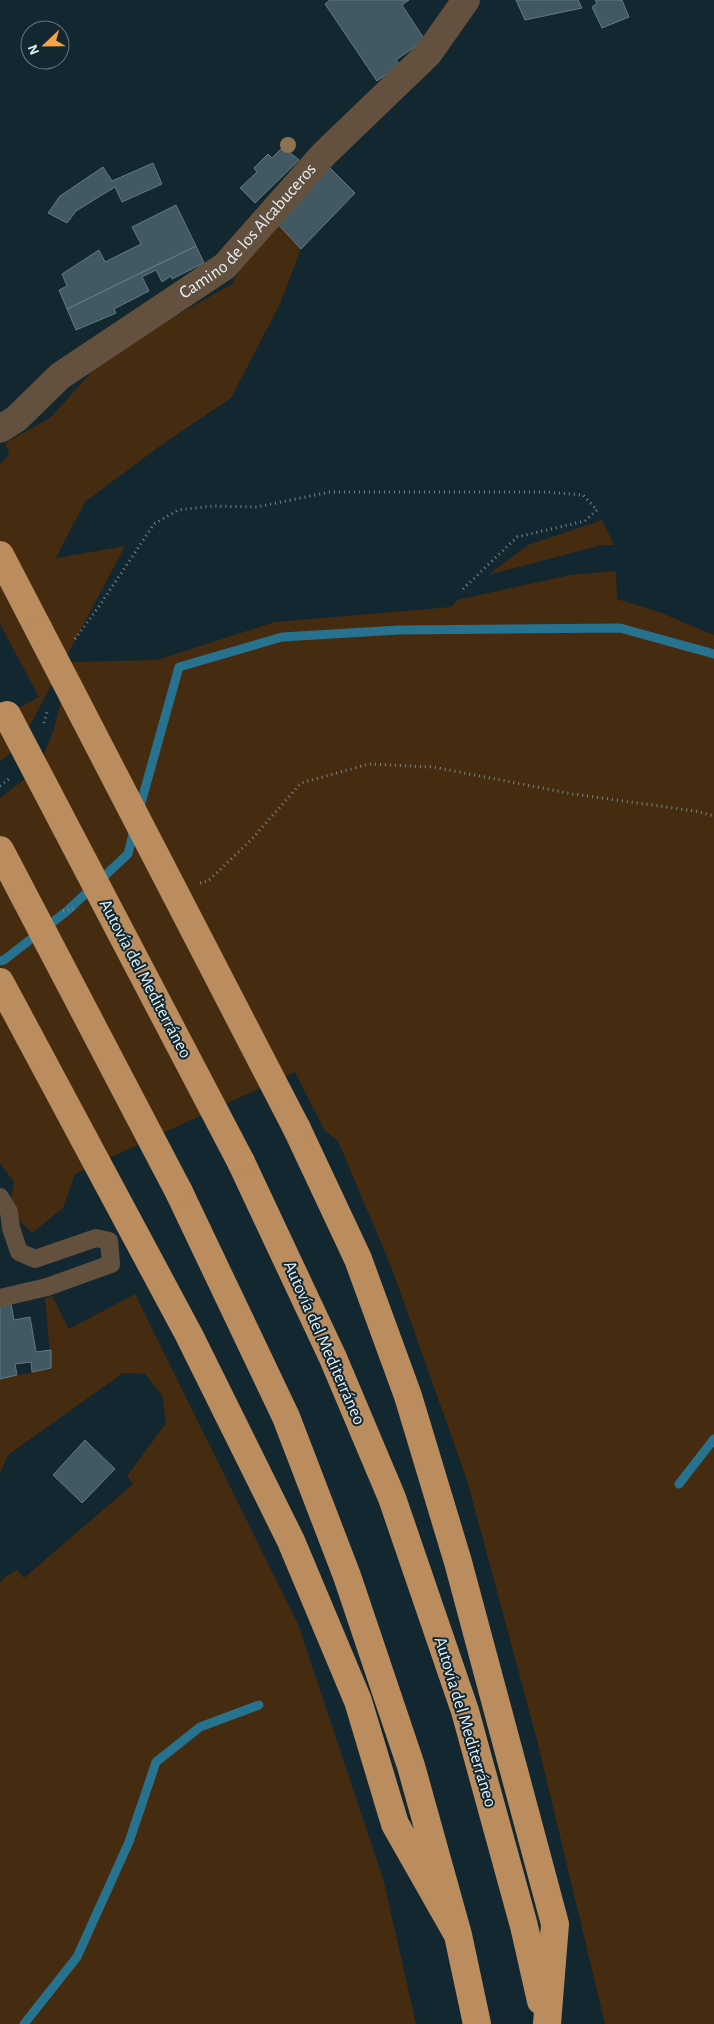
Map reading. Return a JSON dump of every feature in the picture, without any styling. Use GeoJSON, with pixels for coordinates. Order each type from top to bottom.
{"type":"FeatureCollection","features":[{"type":"Feature","properties":{"kind":"highway"},"geometry":{"type":"LineString","coordinates":[[0,555],[296,1128],[358,1259],[408,1396],[458,1562],[555,1924],[546,2024]]}},
{"type":"Feature","properties":{"kind":"highway","name":"Autovía del Mediterráneo"},"geometry":{"type":"LineString","coordinates":[[3,708],[241,1162],[334,1358],[392,1498],[465,1711],[524,1926],[546,2024]]}},
{"type":"Feature","properties":{"kind":"highway"},"geometry":{"type":"LineString","coordinates":[[0,850],[179,1192],[286,1417],[347,1576],[411,1766],[458,1936],[477,2024]]}},
{"type":"Feature","properties":{"kind":"highway"},"geometry":{"type":"LineString","coordinates":[[0,982],[189,1335],[291,1541],[358,1701],[395,1824],[458,1936]]}},
{"type":"Feature","properties":{"kind":"street","name":"Camino de los Alcabuceros"},"geometry":{"type":"LineString","coordinates":[[0,428],[16,419],[60,376],[225,266],[324,154],[428,54],[466,0]]}},
{"type":"Feature","properties":{"kind":"lane"},"geometry":{"type":"LineString","coordinates":[[0,1197],[9,1212],[10,1228],[19,1252],[35,1259],[96,1238],[109,1241],[111,1264],[47,1287],[0,1298]]}},
{"type":"Feature","properties":{"kind":"path"},"geometry":{"type":"LineString","coordinates":[[71,644],[100,605],[154,524],[178,510],[213,506],[257,507],[330,492],[546,492],[583,495],[597,510],[585,521],[517,537],[463,588]]}},
{"type":"Feature","properties":{"kind":"path"},"geometry":{"type":"LineString","coordinates":[[199,883],[208,881],[250,840],[301,783],[370,764],[433,768],[573,794],[694,811],[714,816]]}},
{"type":"Feature","properties":{"kind":"path"},"geometry":{"type":"LineString","coordinates":[[57,911],[86,907]]}},
{"type":"Feature","properties":{"kind":"shaded area"},"geometry":{"type":"Polygon","coordinates":[[[276,222],[301,249],[280,304],[231,398],[160,446],[85,502],[56,558],[125,546],[18,748],[0,761],[0,718],[39,697],[0,624],[0,465],[9,454],[5,443],[50,418],[107,355],[232,284],[248,252],[276,222]]]}},
{"type":"Feature","properties":{"kind":"shaded area"},"geometry":{"type":"Polygon","coordinates":[[[602,520],[614,545],[602,545],[488,575],[528,545],[602,520]]]}},
{"type":"Feature","properties":{"kind":"shaded area"},"geometry":{"type":"Polygon","coordinates":[[[616,571],[617,599],[659,612],[714,635],[714,2024],[605,2024],[537,1740],[467,1480],[392,1269],[338,1141],[325,1131],[295,1072],[75,1174],[63,1208],[32,1233],[15,1216],[11,1199],[14,1182],[0,1163],[0,798],[38,769],[54,729],[71,662],[157,660],[275,622],[451,607],[457,600],[570,575],[616,571]]]}},
{"type":"Feature","properties":{"kind":"shaded area"},"geometry":{"type":"Polygon","coordinates":[[[135,1294],[298,1624],[384,1882],[416,2024],[0,2024],[0,1583],[5,1577],[17,1570],[24,1578],[133,1484],[127,1476],[166,1423],[162,1395],[145,1374],[123,1373],[8,1455],[0,1474],[0,1379],[51,1368],[45,1298],[52,1296],[69,1329],[135,1294]]]}},
{"type":"Feature","properties":{"kind":"building"},"geometry":{"type":"Polygon","coordinates":[[[330,0],[409,0],[402,5],[425,40],[396,60],[400,65],[377,81],[325,4],[330,0]]]}},
{"type":"Feature","properties":{"kind":"building"},"geometry":{"type":"Polygon","coordinates":[[[516,0],[578,0],[582,8],[525,20],[516,0]]]}},
{"type":"Feature","properties":{"kind":"building"},"geometry":{"type":"Polygon","coordinates":[[[595,0],[622,0],[629,17],[602,28],[592,7],[597,3],[595,0]]]}},
{"type":"Feature","properties":{"kind":"building"},"geometry":{"type":"Polygon","coordinates":[[[283,147],[299,160],[255,203],[240,188],[257,172],[254,168],[268,154],[272,158],[283,147]]]}},
{"type":"Feature","properties":{"kind":"building"},"geometry":{"type":"Polygon","coordinates":[[[153,163],[162,184],[122,202],[115,187],[76,211],[67,223],[48,213],[60,196],[103,167],[112,181],[153,163]]]}},
{"type":"Feature","properties":{"kind":"building"},"geometry":{"type":"Polygon","coordinates":[[[329,167],[355,193],[301,249],[276,222],[329,167]]]}},
{"type":"Feature","properties":{"kind":"building"},"geometry":{"type":"Polygon","coordinates":[[[176,205],[196,246],[67,309],[59,290],[67,286],[62,274],[99,250],[105,262],[141,244],[132,227],[176,205]]]}},
{"type":"Feature","properties":{"kind":"building"},"geometry":{"type":"Polygon","coordinates":[[[196,246],[204,263],[172,279],[171,276],[162,282],[156,270],[142,277],[149,291],[114,309],[116,313],[76,330],[67,309],[196,246]]]}},
{"type":"Feature","properties":{"kind":"building"},"geometry":{"type":"Polygon","coordinates":[[[11,1304],[14,1320],[30,1317],[36,1352],[51,1350],[51,1368],[32,1372],[31,1362],[15,1364],[17,1375],[0,1379],[0,1305],[11,1304]]]}},
{"type":"Feature","properties":{"kind":"building"},"geometry":{"type":"Polygon","coordinates":[[[85,1440],[115,1469],[82,1503],[53,1475],[85,1440]]]}},
{"type":"Feature","properties":{"kind":"waterway"},"geometry":{"type":"LineString","coordinates":[[139,810],[179,667],[282,637],[399,630],[620,628],[714,654]]}},
{"type":"Feature","properties":{"kind":"waterway"},"geometry":{"type":"LineString","coordinates":[[0,961],[4,960],[67,911],[128,854],[134,830]]}},
{"type":"Feature","properties":{"kind":"waterway"},"geometry":{"type":"LineString","coordinates":[[679,1484],[714,1439]]}},
{"type":"Feature","properties":{"kind":"waterway"},"geometry":{"type":"LineString","coordinates":[[24,2024],[77,1957],[129,1842],[156,1762],[200,1727],[259,1705]]}}]}
